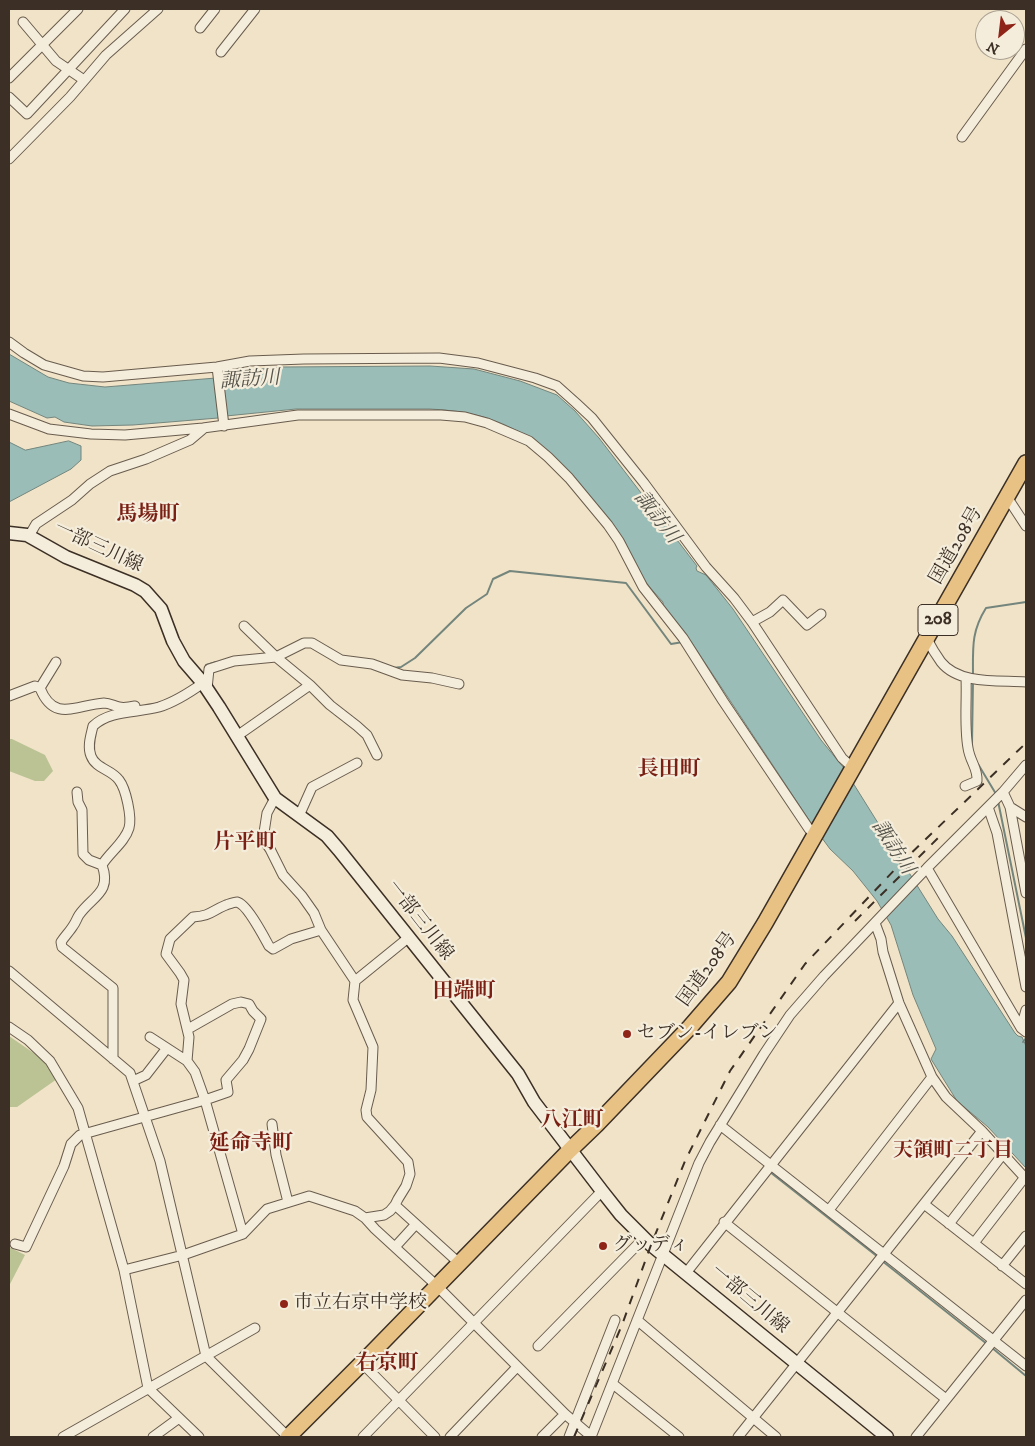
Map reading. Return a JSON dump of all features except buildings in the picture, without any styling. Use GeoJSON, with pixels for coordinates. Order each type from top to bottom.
{"type":"FeatureCollection","features":[{"type":"Feature","properties":{"kind":"highway","name":"国道208号"},"geometry":{"type":"LineString","coordinates":[[288,1437],[597,1124],[690,1027],[728,982],[765,924],[1026,463]]}},
{"type":"Feature","properties":{"kind":"main road","name":"一部三川線"},"geometry":{"type":"LineString","coordinates":[[9,533],[30,536],[66,557],[145,591],[161,609],[173,641],[184,661],[204,686],[275,798],[327,836],[339,850],[518,1074],[534,1102],[621,1215],[662,1254],[887,1437]]}},
{"type":"Feature","properties":{"kind":"street"},"geometry":{"type":"LineString","coordinates":[[9,78],[78,9]]}},
{"type":"Feature","properties":{"kind":"street"},"geometry":{"type":"LineString","coordinates":[[9,96],[27,114],[125,9]]}},
{"type":"Feature","properties":{"kind":"street"},"geometry":{"type":"LineString","coordinates":[[9,159],[70,97],[106,54],[158,9]]}},
{"type":"Feature","properties":{"kind":"street"},"geometry":{"type":"LineString","coordinates":[[200,28],[215,9]]}},
{"type":"Feature","properties":{"kind":"street"},"geometry":{"type":"LineString","coordinates":[[221,52],[255,9]]}},
{"type":"Feature","properties":{"kind":"street"},"geometry":{"type":"LineString","coordinates":[[23,22],[56,61],[84,80]]}},
{"type":"Feature","properties":{"kind":"street"},"geometry":{"type":"LineString","coordinates":[[962,137],[1026,49]]}},
{"type":"Feature","properties":{"kind":"street"},"geometry":{"type":"LineString","coordinates":[[9,342],[44,365],[83,376],[103,377],[217,367],[250,361],[439,358],[478,363],[535,378],[557,386],[592,418],[644,482],[706,567],[734,598],[752,622],[851,772]]}},
{"type":"Feature","properties":{"kind":"street"},"geometry":{"type":"LineString","coordinates":[[217,367],[224,426]]}},
{"type":"Feature","properties":{"kind":"street"},"geometry":{"type":"LineString","coordinates":[[9,414],[49,429],[91,434],[125,435],[224,426],[298,415],[441,415],[465,417],[529,441],[569,478],[608,525],[619,541],[643,587],[683,638],[809,828],[816,832]]}},
{"type":"Feature","properties":{"kind":"street"},"geometry":{"type":"LineString","coordinates":[[30,536],[36,524],[110,471],[146,459],[190,440],[203,428]]}},
{"type":"Feature","properties":{"kind":"street"},"geometry":{"type":"LineString","coordinates":[[1007,497],[1026,526]]}},
{"type":"Feature","properties":{"kind":"street"},"geometry":{"type":"LineString","coordinates":[[752,622],[770,612],[783,600],[807,625],[821,614]]}},
{"type":"Feature","properties":{"kind":"street"},"geometry":{"type":"LineString","coordinates":[[244,626],[330,705],[358,726],[367,735],[377,755]]}},
{"type":"Feature","properties":{"kind":"street"},"geometry":{"type":"LineString","coordinates":[[926,639],[942,663],[952,672],[966,678],[1026,682]]}},
{"type":"Feature","properties":{"kind":"street"},"geometry":{"type":"LineString","coordinates":[[102,865],[108,855],[125,836],[129,827],[126,798],[119,780],[98,766],[90,754],[89,741],[93,726],[108,716],[167,704],[204,686],[209,669],[234,661],[276,657],[304,643],[312,643],[341,660],[366,662],[402,675],[432,678],[459,684]]}},
{"type":"Feature","properties":{"kind":"street"},"geometry":{"type":"LineString","coordinates":[[40,688],[56,662]]}},
{"type":"Feature","properties":{"kind":"street"},"geometry":{"type":"LineString","coordinates":[[965,786],[977,781],[978,771],[970,761],[967,746],[966,678]]}},
{"type":"Feature","properties":{"kind":"street"},"geometry":{"type":"LineString","coordinates":[[237,736],[310,685]]}},
{"type":"Feature","properties":{"kind":"street"},"geometry":{"type":"LineString","coordinates":[[9,696],[35,686],[40,688],[50,706],[57,709],[69,710],[107,703],[118,707],[161,702],[167,704]]}},
{"type":"Feature","properties":{"kind":"street"},"geometry":{"type":"LineString","coordinates":[[299,816],[312,787],[357,764]]}},
{"type":"Feature","properties":{"kind":"street"},"geometry":{"type":"LineString","coordinates":[[124,1270],[182,1255],[243,1234],[268,1209],[309,1196],[356,1211],[436,1285],[472,1323],[591,1437],[699,1163],[764,1054],[790,1015],[824,976],[1003,792],[1026,765]]}},
{"type":"Feature","properties":{"kind":"street"},"geometry":{"type":"LineString","coordinates":[[77,792],[78,802],[82,810],[83,854],[88,860],[102,865],[105,873],[105,885],[99,895],[78,915],[75,924],[61,942],[62,947],[113,988],[113,1059]]}},
{"type":"Feature","properties":{"kind":"street"},"geometry":{"type":"LineString","coordinates":[[1003,792],[1010,807],[1026,893]]}},
{"type":"Feature","properties":{"kind":"street"},"geometry":{"type":"LineString","coordinates":[[275,798],[267,813],[263,838],[283,875],[314,913],[322,930],[354,981],[353,1000],[373,1047],[371,1090],[366,1110],[368,1117],[408,1162],[410,1174],[395,1206],[384,1215],[365,1218]]}},
{"type":"Feature","properties":{"kind":"street"},"geometry":{"type":"LineString","coordinates":[[988,807],[997,834],[1026,987]]}},
{"type":"Feature","properties":{"kind":"street"},"geometry":{"type":"LineString","coordinates":[[1010,807],[1026,818]]}},
{"type":"Feature","properties":{"kind":"street"},"geometry":{"type":"LineString","coordinates":[[927,868],[1024,1030]]}},
{"type":"Feature","properties":{"kind":"street"},"geometry":{"type":"LineString","coordinates":[[187,1061],[190,1047],[188,1029],[181,1004],[184,980],[166,954],[170,939],[193,916],[207,916],[225,905],[236,902],[240,903],[254,919],[269,946],[273,949],[291,939],[322,930]]}},
{"type":"Feature","properties":{"kind":"street"},"geometry":{"type":"LineString","coordinates":[[875,923],[899,1003],[932,1077],[946,1097],[982,1131],[1025,1178],[974,1244]]}},
{"type":"Feature","properties":{"kind":"street"},"geometry":{"type":"LineString","coordinates":[[354,981],[408,938]]}},
{"type":"Feature","properties":{"kind":"street"},"geometry":{"type":"LineString","coordinates":[[9,971],[130,1073],[160,1161],[206,1356],[288,1437]]}},
{"type":"Feature","properties":{"kind":"street"},"geometry":{"type":"LineString","coordinates":[[15,1244],[26,1247],[64,1166],[71,1144],[80,1135],[228,1092],[226,1080],[243,1060],[261,1019],[249,1004],[241,1002],[232,1004],[188,1029]]}},
{"type":"Feature","properties":{"kind":"street"},"geometry":{"type":"LineString","coordinates":[[686,1272],[899,1003]]}},
{"type":"Feature","properties":{"kind":"street"},"geometry":{"type":"LineString","coordinates":[[1024,1030],[1026,1010]]}},
{"type":"Feature","properties":{"kind":"street"},"geometry":{"type":"LineString","coordinates":[[9,1027],[28,1040],[50,1061],[78,1108],[124,1270],[148,1388],[199,1437]]}},
{"type":"Feature","properties":{"kind":"street"},"geometry":{"type":"LineString","coordinates":[[150,1037],[187,1061],[195,1072],[205,1100],[243,1234]]}},
{"type":"Feature","properties":{"kind":"street"},"geometry":{"type":"LineString","coordinates":[[133,1081],[146,1075],[167,1048]]}},
{"type":"Feature","properties":{"kind":"street"},"geometry":{"type":"LineString","coordinates":[[828,1210],[932,1077]]}},
{"type":"Feature","properties":{"kind":"street"},"geometry":{"type":"LineString","coordinates":[[272,1124],[276,1155],[288,1202]]}},
{"type":"Feature","properties":{"kind":"street"},"geometry":{"type":"LineString","coordinates":[[720,1125],[1026,1366]]}},
{"type":"Feature","properties":{"kind":"street"},"geometry":{"type":"LineString","coordinates":[[738,1437],[982,1131]]}},
{"type":"Feature","properties":{"kind":"street"},"geometry":{"type":"LineString","coordinates":[[949,1224],[1003,1154]]}},
{"type":"Feature","properties":{"kind":"street"},"geometry":{"type":"LineString","coordinates":[[363,1437],[602,1191]]}},
{"type":"Feature","properties":{"kind":"street"},"geometry":{"type":"LineString","coordinates":[[924,1204],[1026,1284]]}},
{"type":"Feature","properties":{"kind":"street"},"geometry":{"type":"LineString","coordinates":[[395,1206],[458,1263]]}},
{"type":"Feature","properties":{"kind":"street"},"geometry":{"type":"LineString","coordinates":[[724,1222],[946,1399]]}},
{"type":"Feature","properties":{"kind":"street"},"geometry":{"type":"LineString","coordinates":[[395,1247],[416,1224]]}},
{"type":"Feature","properties":{"kind":"street"},"geometry":{"type":"LineString","coordinates":[[1002,1266],[1026,1236]]}},
{"type":"Feature","properties":{"kind":"street"},"geometry":{"type":"LineString","coordinates":[[538,1346],[644,1238]]}},
{"type":"Feature","properties":{"kind":"street"},"geometry":{"type":"LineString","coordinates":[[916,1437],[1026,1300]]}},
{"type":"Feature","properties":{"kind":"street"},"geometry":{"type":"LineString","coordinates":[[570,1437],[616,1320]]}},
{"type":"Feature","properties":{"kind":"street"},"geometry":{"type":"LineString","coordinates":[[637,1320],[776,1437]]}},
{"type":"Feature","properties":{"kind":"street"},"geometry":{"type":"LineString","coordinates":[[63,1437],[255,1328]]}},
{"type":"Feature","properties":{"kind":"street"},"geometry":{"type":"LineString","coordinates":[[362,1363],[435,1437]]}},
{"type":"Feature","properties":{"kind":"street"},"geometry":{"type":"LineString","coordinates":[[450,1437],[517,1367]]}},
{"type":"Feature","properties":{"kind":"street"},"geometry":{"type":"LineString","coordinates":[[613,1384],[680,1437]]}},
{"type":"Feature","properties":{"kind":"street"},"geometry":{"type":"LineString","coordinates":[[542,1437],[565,1414]]}},
{"type":"Feature","properties":{"kind":"street"},"geometry":{"type":"LineString","coordinates":[[153,1437],[179,1418]]}},
{"type":"Feature","properties":{"kind":"green space"},"geometry":{"type":"Polygon","coordinates":[[[9,739],[45,755],[53,771],[44,781],[35,781],[9,771],[9,739]]]}},
{"type":"Feature","properties":{"kind":"green space"},"geometry":{"type":"Polygon","coordinates":[[[9,1036],[41,1058],[57,1079],[17,1107],[9,1107],[9,1036]]]}},
{"type":"Feature","properties":{"kind":"green space"},"geometry":{"type":"Polygon","coordinates":[[[9,1247],[25,1255],[9,1286],[9,1247]]]}},
{"type":"Feature","properties":{"kind":"water","name":"諏訪川"},"geometry":{"type":"Polygon","coordinates":[[[9,354],[48,377],[69,383],[105,387],[216,378],[242,371],[281,367],[430,366],[474,369],[520,381],[557,395],[575,411],[599,438],[697,566],[697,571],[706,575],[733,609],[821,740],[843,767],[938,919],[952,936],[1015,1033],[1022,1037],[1026,1046],[1026,1168],[988,1127],[957,1101],[931,1059],[936,1049],[913,995],[891,925],[877,901],[853,871],[830,849],[811,823],[690,640],[688,640],[663,609],[663,602],[640,574],[625,542],[614,526],[576,480],[541,447],[503,424],[481,416],[457,411],[430,409],[296,409],[133,425],[92,426],[64,422],[55,417],[47,418],[9,401],[9,354]]]}},
{"type":"Feature","properties":{"kind":"water"},"geometry":{"type":"Polygon","coordinates":[[[69,441],[81,446],[81,460],[71,469],[9,502],[9,442],[25,450],[69,441]]]}},
{"type":"Feature","properties":{"kind":"waterway"},"geometry":{"type":"LineString","coordinates":[[393,668],[401,667],[415,658],[466,608],[487,594],[493,579],[510,571],[626,583],[671,644],[683,642]]}},
{"type":"Feature","properties":{"kind":"waterway"},"geometry":{"type":"LineString","coordinates":[[973,676],[975,633],[986,608],[1026,602]]}},
{"type":"Feature","properties":{"kind":"waterway"},"geometry":{"type":"LineString","coordinates":[[206,665],[216,662]]}},
{"type":"Feature","properties":{"kind":"waterway"},"geometry":{"type":"LineString","coordinates":[[972,743],[973,680]]}},
{"type":"Feature","properties":{"kind":"waterway"},"geometry":{"type":"LineString","coordinates":[[978,764],[996,794]]}},
{"type":"Feature","properties":{"kind":"waterway"},"geometry":{"type":"LineString","coordinates":[[998,801],[1026,938]]}},
{"type":"Feature","properties":{"kind":"waterway"},"geometry":{"type":"LineString","coordinates":[[1023,1042],[1026,1038]]}},
{"type":"Feature","properties":{"kind":"waterway"},"geometry":{"type":"LineString","coordinates":[[770,1172],[878,1257]]}},
{"type":"Feature","properties":{"kind":"waterway"},"geometry":{"type":"LineString","coordinates":[[881,1260],[987,1344]]}},
{"type":"Feature","properties":{"kind":"waterway"},"geometry":{"type":"LineString","coordinates":[[991,1347],[1026,1376]]}},
{"type":"Feature","properties":{"kind":"railway"},"geometry":{"type":"LineString","coordinates":[[574,1437],[622,1325],[651,1245],[685,1161],[730,1071],[805,964],[903,861],[1026,743]]}},
{"type":"Feature","properties":{"kind":"railway"},"geometry":{"type":"LineString","coordinates":[[855,921],[943,833]]}},
{"type":"Feature","properties":{"kind":"place","name":"セブン-イレブン"},"geometry":{"type":"Point","coordinates":[627,1034]}},
{"type":"Feature","properties":{"kind":"place","name":"グッディ"},"geometry":{"type":"Point","coordinates":[603,1246]}},
{"type":"Feature","properties":{"kind":"place","name":"市立右京中学校"},"geometry":{"type":"Point","coordinates":[284,1304]}},
{"type":"Feature","properties":{"kind":"district","name":"馬場町"},"geometry":{"type":"Point","coordinates":[148,516]}},
{"type":"Feature","properties":{"kind":"district","name":"長田町"},"geometry":{"type":"Point","coordinates":[669,771]}},
{"type":"Feature","properties":{"kind":"district","name":"片平町"},"geometry":{"type":"Point","coordinates":[245,844]}},
{"type":"Feature","properties":{"kind":"district","name":"田端町"},"geometry":{"type":"Point","coordinates":[464,993]}},
{"type":"Feature","properties":{"kind":"district","name":"八江町"},"geometry":{"type":"Point","coordinates":[572,1122]}},
{"type":"Feature","properties":{"kind":"district","name":"延命寺町"},"geometry":{"type":"Point","coordinates":[251,1145]}},
{"type":"Feature","properties":{"kind":"district","name":"天領町二丁目"},"geometry":{"type":"Point","coordinates":[953,1152]}},
{"type":"Feature","properties":{"kind":"district","name":"右京町"},"geometry":{"type":"Point","coordinates":[387,1365]}}]}
